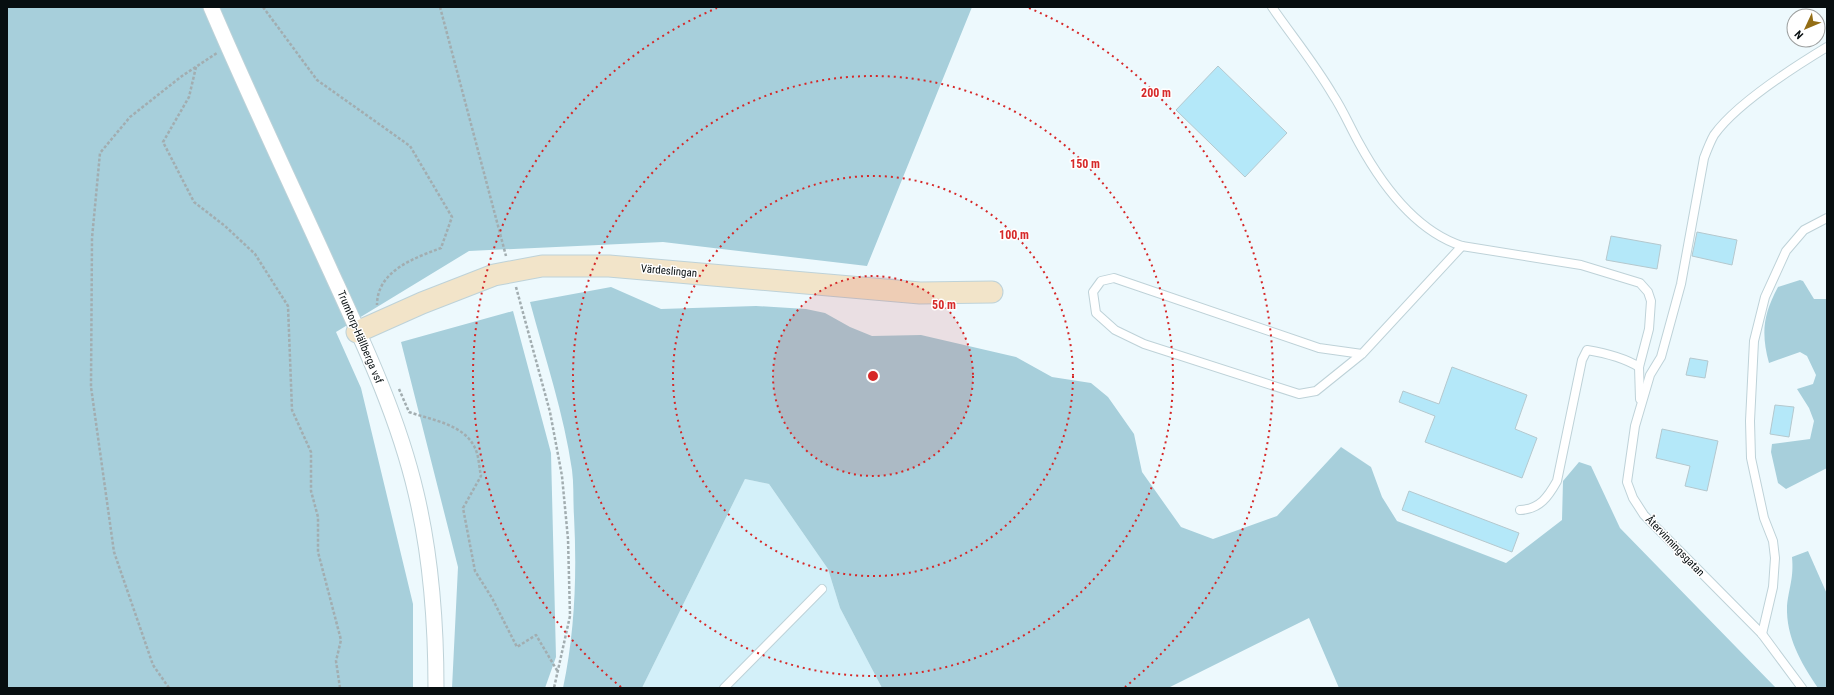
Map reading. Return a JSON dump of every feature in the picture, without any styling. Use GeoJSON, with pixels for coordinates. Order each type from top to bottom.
{"type":"FeatureCollection","features":[{"type":"Feature","properties":{"kind":"street","name":"Trumtorp-Hällberga vsf"},"geometry":{"type":"LineString","coordinates":[[211,7],[358,332],[386,398],[416,492],[428,555],[436,661],[436,688]]}},
{"type":"Feature","properties":{"kind":"street","name":"Värdeslingan"},"geometry":{"type":"LineString","coordinates":[[358,332],[494,276],[542,266],[609,266],[920,293],[992,292]]}},
{"type":"Feature","properties":{"kind":"lane"},"geometry":{"type":"LineString","coordinates":[[1272,7],[1296,38],[1333,94],[1360,144],[1391,192],[1426,228],[1446,241],[1462,246],[1581,265],[1640,283],[1648,292],[1651,301],[1649,329],[1639,367],[1640,406]]}},
{"type":"Feature","properties":{"kind":"lane","name":"Återvinningsgatan"},"geometry":{"type":"LineString","coordinates":[[1802,688],[1762,634],[1644,515],[1633,498],[1627,482],[1640,406],[1650,375],[1661,356],[1681,284],[1704,158],[1708,146],[1724,124],[1756,97],[1784,75],[1827,47]]}},
{"type":"Feature","properties":{"kind":"lane"},"geometry":{"type":"LineString","coordinates":[[1762,634],[1773,587],[1775,558],[1773,541],[1764,518],[1750,458],[1751,386],[1754,341],[1764,297],[1786,250],[1804,230],[1827,218]]}},
{"type":"Feature","properties":{"kind":"lane"},"geometry":{"type":"LineString","coordinates":[[1362,354],[1319,348],[1114,278],[1101,281],[1093,292],[1096,313],[1115,330],[1144,344],[1299,394],[1316,391],[1362,354],[1462,246]]}},
{"type":"Feature","properties":{"kind":"lane"},"geometry":{"type":"LineString","coordinates":[[1520,510],[1531,510],[1540,504],[1549,496],[1557,481],[1582,360],[1587,350],[1610,354],[1630,361],[1639,367]]}},
{"type":"Feature","properties":{"kind":"lane"},"geometry":{"type":"LineString","coordinates":[[724,688],[822,589]]}},
{"type":"Feature","properties":{"kind":"path"},"geometry":{"type":"LineString","coordinates":[[263,7],[317,80],[410,146],[452,217],[441,248],[414,258],[391,272],[377,294],[377,323]]}},
{"type":"Feature","properties":{"kind":"path"},"geometry":{"type":"LineString","coordinates":[[440,7],[550,412],[562,476],[568,539],[570,616],[554,688]]}},
{"type":"Feature","properties":{"kind":"path"},"geometry":{"type":"LineString","coordinates":[[169,688],[153,665],[114,552],[90,387],[92,238],[100,153],[130,117],[196,67],[228,46]]}},
{"type":"Feature","properties":{"kind":"path"},"geometry":{"type":"LineString","coordinates":[[196,67],[189,97],[163,142],[194,202],[225,226],[255,254],[288,306],[292,410],[310,452],[311,490],[318,517],[318,552],[341,640],[336,661],[340,688]]}},
{"type":"Feature","properties":{"kind":"path"},"geometry":{"type":"LineString","coordinates":[[398,386],[409,412],[454,428],[467,436],[476,449],[481,476],[464,508],[475,571],[492,598],[517,647],[536,635],[558,672]]}},
{"type":"Feature","properties":{"kind":"shaded area"},"geometry":{"type":"Polygon","coordinates":[[[7,7],[972,7],[867,266],[663,242],[469,251],[336,332],[361,388],[413,604],[413,688],[7,688],[7,7]]]}},
{"type":"Feature","properties":{"kind":"shaded area"},"geometry":{"type":"Polygon","coordinates":[[[1800,280],[1803,281],[1814,299],[1827,299],[1827,468],[1786,489],[1778,483],[1771,452],[1772,444],[1810,439],[1814,421],[1809,408],[1797,389],[1813,384],[1816,375],[1807,356],[1800,352],[1769,363],[1764,333],[1766,315],[1778,287],[1800,280]]]}},
{"type":"Feature","properties":{"kind":"shaded area"},"geometry":{"type":"Polygon","coordinates":[[[611,287],[661,309],[756,306],[806,309],[825,313],[850,327],[872,336],[921,335],[1016,357],[1052,377],[1091,383],[1108,397],[1134,434],[1142,472],[1181,527],[1213,539],[1277,516],[1341,447],[1371,467],[1382,497],[1397,521],[1506,563],[1562,520],[1563,481],[1579,462],[1591,466],[1620,528],[1776,688],[1339,688],[1309,618],[1168,688],[882,688],[840,608],[828,569],[769,484],[745,479],[642,688],[563,688],[573,624],[575,538],[573,476],[569,449],[559,407],[530,302],[611,287]]]}},
{"type":"Feature","properties":{"kind":"shaded area"},"geometry":{"type":"Polygon","coordinates":[[[513,311],[551,453],[556,657],[545,688],[452,688],[458,567],[401,342],[513,311]]]}},
{"type":"Feature","properties":{"kind":"shaded area"},"geometry":{"type":"Polygon","coordinates":[[[745,479],[769,484],[828,569],[840,608],[882,688],[642,688],[745,479]]]}},
{"type":"Feature","properties":{"kind":"shaded area"},"geometry":{"type":"Polygon","coordinates":[[[1808,551],[1827,594],[1827,688],[1818,688],[1800,659],[1792,639],[1787,617],[1792,557],[1808,551]]]}},
{"type":"Feature","properties":{"kind":"building"},"geometry":{"type":"Polygon","coordinates":[[[1218,66],[1287,133],[1245,177],[1176,110],[1218,66]]]}},
{"type":"Feature","properties":{"kind":"building"},"geometry":{"type":"Polygon","coordinates":[[[1697,232],[1737,240],[1732,265],[1692,256],[1697,232]]]}},
{"type":"Feature","properties":{"kind":"building"},"geometry":{"type":"Polygon","coordinates":[[[1611,236],[1661,245],[1657,269],[1606,260],[1611,236]]]}},
{"type":"Feature","properties":{"kind":"building"},"geometry":{"type":"Polygon","coordinates":[[[1690,358],[1708,361],[1705,378],[1686,375],[1690,358]]]}},
{"type":"Feature","properties":{"kind":"building"},"geometry":{"type":"Polygon","coordinates":[[[1452,367],[1527,395],[1515,429],[1537,438],[1522,478],[1425,442],[1435,416],[1399,402],[1403,391],[1439,404],[1452,367]]]}},
{"type":"Feature","properties":{"kind":"building"},"geometry":{"type":"Polygon","coordinates":[[[1775,405],[1794,407],[1789,437],[1770,434],[1775,405]]]}},
{"type":"Feature","properties":{"kind":"building"},"geometry":{"type":"Polygon","coordinates":[[[1662,429],[1718,441],[1707,491],[1685,486],[1690,466],[1656,458],[1662,429]]]}},
{"type":"Feature","properties":{"kind":"building"},"geometry":{"type":"Polygon","coordinates":[[[1409,491],[1519,533],[1512,552],[1402,510],[1409,491]]]}}]}
